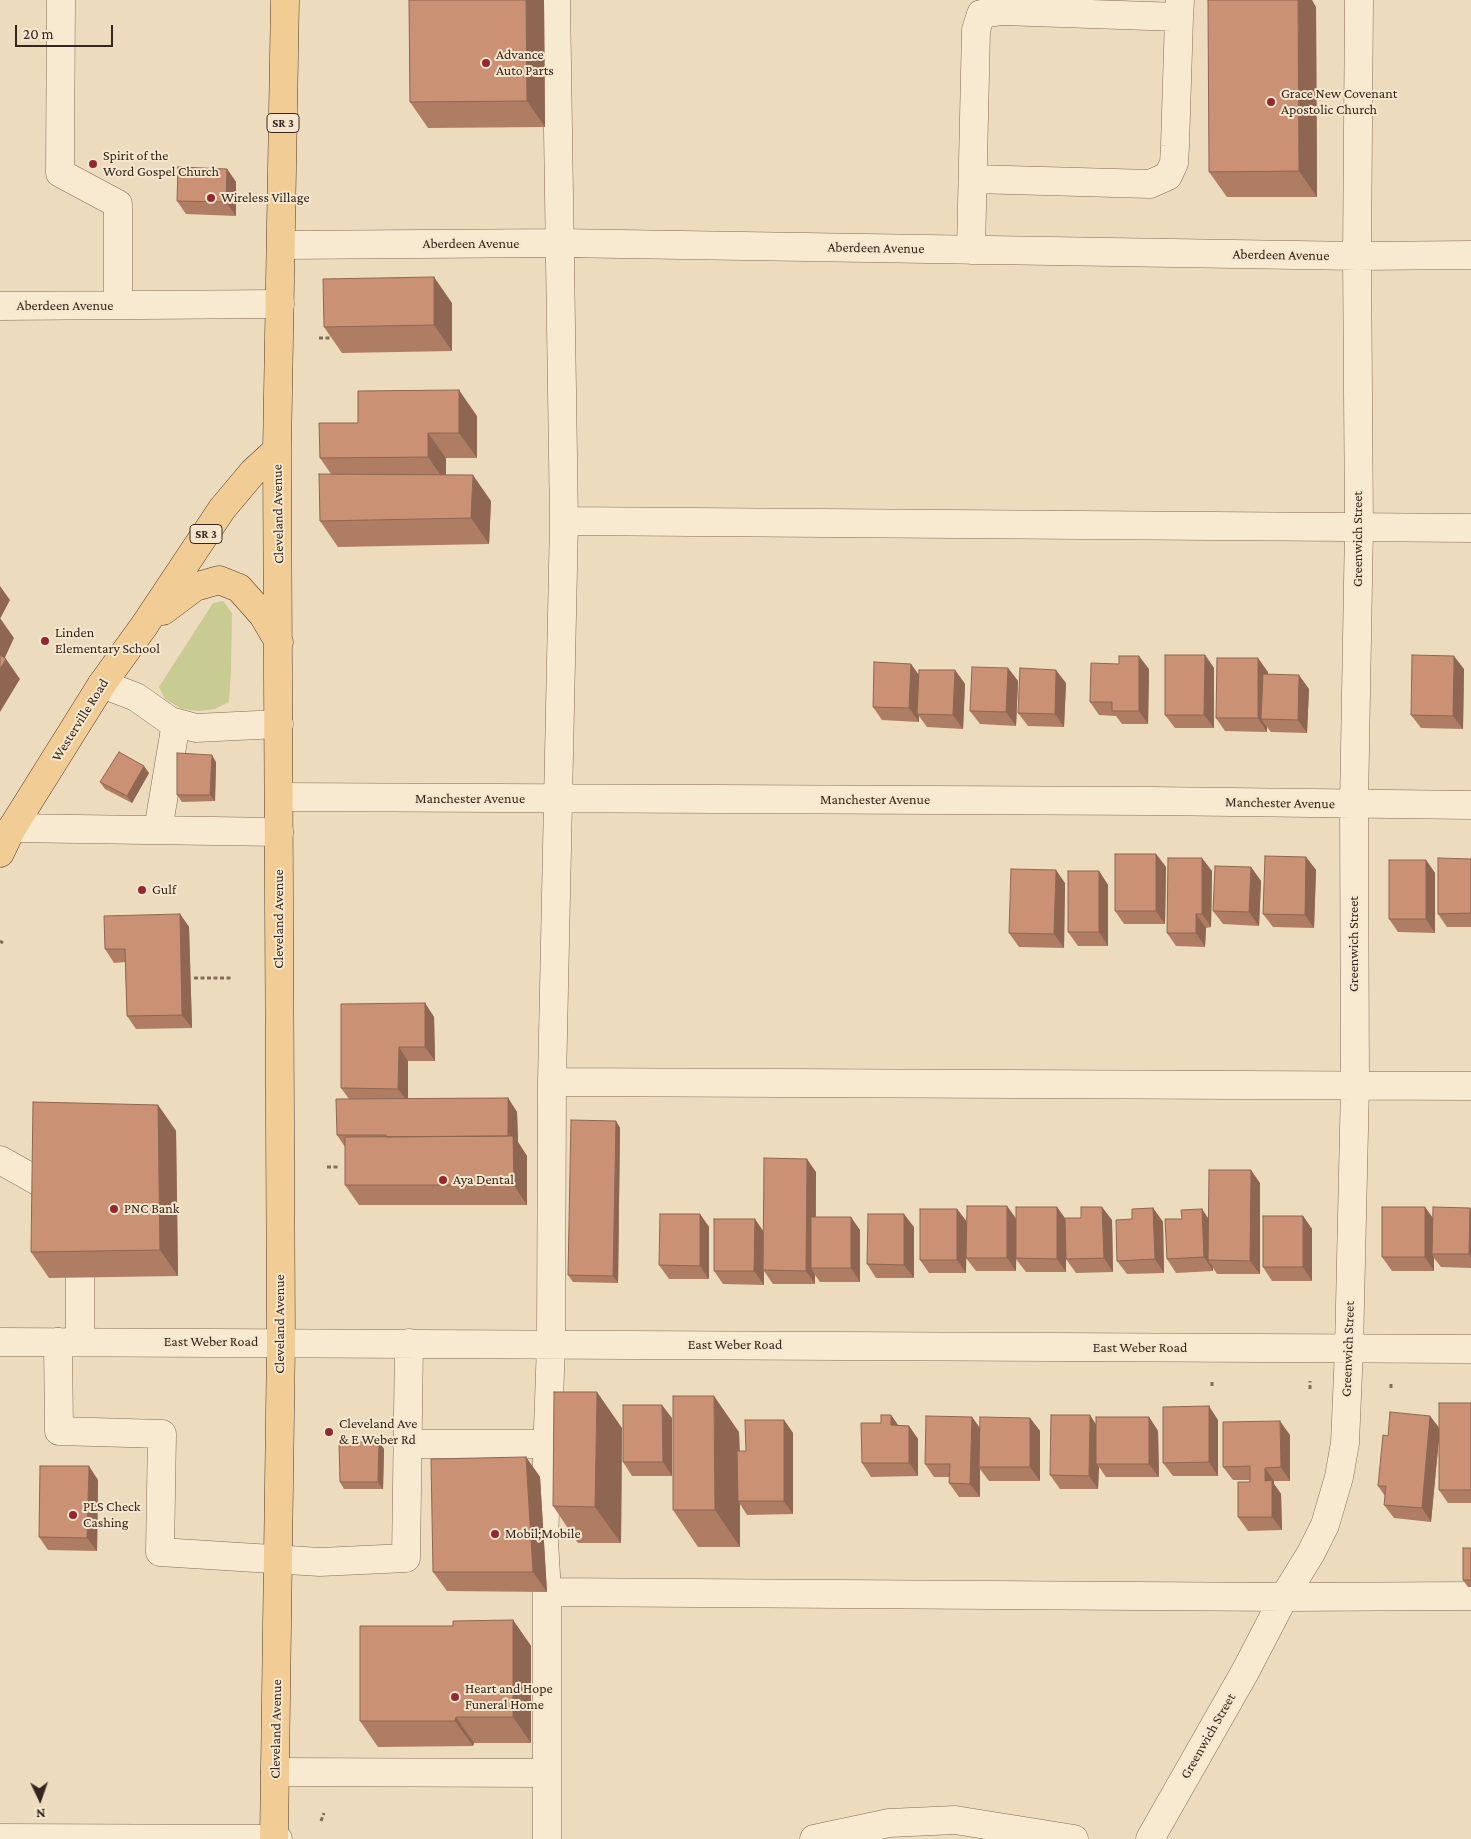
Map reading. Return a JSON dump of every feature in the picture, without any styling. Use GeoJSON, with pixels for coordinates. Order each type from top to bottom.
{"type":"FeatureCollection","features":[{"type":"Feature","properties":{"kind":"main road","name":"Cleveland Avenue"},"geometry":{"type":"LineString","coordinates":[[274,1839],[281,1342],[277,450],[286,0]]}},
{"type":"Feature","properties":{"kind":"main road","name":"Westerville Road"},"geometry":{"type":"LineString","coordinates":[[0,853],[12,828],[102,684],[144,626],[222,509],[253,472],[277,450]]}},
{"type":"Feature","properties":{"kind":"main road"},"geometry":{"type":"LineString","coordinates":[[144,626],[195,587],[219,580],[239,588],[263,615],[279,642]]}},
{"type":"Feature","properties":{"kind":"street"},"geometry":{"type":"LineString","coordinates":[[61,0],[60,173],[118,204],[118,306]]}},
{"type":"Feature","properties":{"kind":"street"},"geometry":{"type":"LineString","coordinates":[[547,1839],[547,1592],[544,1541],[551,1344],[552,1082],[564,521],[556,0]]}},
{"type":"Feature","properties":{"kind":"street","name":"Greenwich Street"},"geometry":{"type":"LineString","coordinates":[[1150,1839],[1245,1672],[1284,1597],[1311,1553],[1325,1525],[1339,1477],[1344,1443],[1349,1349],[1355,1086],[1354,804],[1359,528],[1357,256],[1359,0]]}},
{"type":"Feature","properties":{"kind":"street"},"geometry":{"type":"LineString","coordinates":[[971,250],[976,30],[981,14],[1002,11],[1179,9],[1174,163],[1168,176],[1150,184],[973,179]]}},
{"type":"Feature","properties":{"kind":"street","name":"Aberdeen Avenue"},"geometry":{"type":"LineString","coordinates":[[282,245],[559,243],[1357,256],[1471,255]]}},
{"type":"Feature","properties":{"kind":"street","name":"Aberdeen Avenue"},"geometry":{"type":"LineString","coordinates":[[0,306],[280,304]]}},
{"type":"Feature","properties":{"kind":"street"},"geometry":{"type":"LineString","coordinates":[[564,521],[1471,528]]}},
{"type":"Feature","properties":{"kind":"street"},"geometry":{"type":"LineString","coordinates":[[102,684],[136,697],[170,721],[196,728],[279,724]]}},
{"type":"Feature","properties":{"kind":"street"},"geometry":{"type":"LineString","coordinates":[[158,830],[176,722]]}},
{"type":"Feature","properties":{"kind":"street","name":"Manchester Avenue"},"geometry":{"type":"LineString","coordinates":[[279,797],[1151,801],[1471,805]]}},
{"type":"Feature","properties":{"kind":"street"},"geometry":{"type":"LineString","coordinates":[[12,828],[279,832]]}},
{"type":"Feature","properties":{"kind":"street"},"geometry":{"type":"LineString","coordinates":[[552,1082],[1471,1086]]}},
{"type":"Feature","properties":{"kind":"street"},"geometry":{"type":"LineString","coordinates":[[0,1160],[50,1188]]}},
{"type":"Feature","properties":{"kind":"street"},"geometry":{"type":"LineString","coordinates":[[80,1278],[69,1342],[59,1431],[162,1434],[160,1552],[320,1562],[406,1558],[409,1343]]}},
{"type":"Feature","properties":{"kind":"street","name":"East Weber Road"},"geometry":{"type":"LineString","coordinates":[[0,1342],[281,1342],[1471,1350]]}},
{"type":"Feature","properties":{"kind":"street"},"geometry":{"type":"LineString","coordinates":[[407,1444],[548,1444]]}},
{"type":"Feature","properties":{"kind":"street"},"geometry":{"type":"LineString","coordinates":[[547,1592],[1284,1597],[1471,1596]]}},
{"type":"Feature","properties":{"kind":"street"},"geometry":{"type":"LineString","coordinates":[[275,1772],[547,1773]]}},
{"type":"Feature","properties":{"kind":"street"},"geometry":{"type":"LineString","coordinates":[[814,1839],[889,1823],[955,1820],[1074,1839]]}},
{"type":"Feature","properties":{"kind":"street"},"geometry":{"type":"LineString","coordinates":[[0,1838],[278,1839]]}},
{"type":"Feature","properties":{"kind":"path"},"geometry":{"type":"LineString","coordinates":[[319,338],[331,338]]}},
{"type":"Feature","properties":{"kind":"path"},"geometry":{"type":"LineString","coordinates":[[194,978],[231,978]]}},
{"type":"Feature","properties":{"kind":"path"},"geometry":{"type":"LineString","coordinates":[[326,1167],[340,1166]]}},
{"type":"Feature","properties":{"kind":"path"},"geometry":{"type":"LineString","coordinates":[[1310,1381],[1310,1388]]}},
{"type":"Feature","properties":{"kind":"path"},"geometry":{"type":"LineString","coordinates":[[1391,1382],[1391,1388]]}},
{"type":"Feature","properties":{"kind":"path"},"geometry":{"type":"LineString","coordinates":[[321,1821],[324,1814]]}},
{"type":"Feature","properties":{"kind":"green space"},"geometry":{"type":"Polygon","coordinates":[[[223,601],[232,613],[229,702],[215,709],[199,711],[182,709],[165,699],[159,687],[213,603],[223,601]]]}},
{"type":"Feature","properties":{"kind":"building","name":"Advance Auto Parts"},"geometry":{"type":"Polygon","coordinates":[[[409,0],[526,0],[527,101],[410,102],[409,0]]]}},
{"type":"Feature","properties":{"kind":"building","name":"Grace New Covenant Apostolic Church"},"geometry":{"type":"Polygon","coordinates":[[[1208,0],[1298,0],[1299,171],[1209,172],[1208,0]]]}},
{"type":"Feature","properties":{"kind":"building"},"geometry":{"type":"Polygon","coordinates":[[[178,167],[227,169],[226,202],[177,201],[178,167]]]}},
{"type":"Feature","properties":{"kind":"building"},"geometry":{"type":"Polygon","coordinates":[[[434,277],[434,325],[324,327],[323,279],[434,277]]]}},
{"type":"Feature","properties":{"kind":"building"},"geometry":{"type":"Polygon","coordinates":[[[459,390],[459,433],[428,433],[428,457],[320,458],[319,423],[358,423],[358,391],[459,390]]]}},
{"type":"Feature","properties":{"kind":"building"},"geometry":{"type":"Polygon","coordinates":[[[319,474],[473,475],[471,518],[320,521],[319,474]]]}},
{"type":"Feature","properties":{"kind":"building"},"geometry":{"type":"Polygon","coordinates":[[[0,655],[6,659],[0,669],[0,655]]]}},
{"type":"Feature","properties":{"kind":"building"},"geometry":{"type":"Polygon","coordinates":[[[1165,655],[1205,655],[1204,715],[1165,715],[1165,655]]]}},
{"type":"Feature","properties":{"kind":"building"},"geometry":{"type":"Polygon","coordinates":[[[1412,655],[1454,656],[1453,716],[1411,715],[1412,655]]]}},
{"type":"Feature","properties":{"kind":"building"},"geometry":{"type":"Polygon","coordinates":[[[1119,656],[1139,656],[1139,711],[1112,711],[1112,702],[1090,702],[1091,663],[1119,664],[1119,656]]]}},
{"type":"Feature","properties":{"kind":"building"},"geometry":{"type":"Polygon","coordinates":[[[1217,658],[1258,658],[1258,718],[1216,718],[1217,658]]]}},
{"type":"Feature","properties":{"kind":"building"},"geometry":{"type":"Polygon","coordinates":[[[874,662],[911,664],[909,708],[873,707],[874,662]]]}},
{"type":"Feature","properties":{"kind":"building"},"geometry":{"type":"Polygon","coordinates":[[[972,667],[1008,668],[1006,712],[970,711],[972,667]]]}},
{"type":"Feature","properties":{"kind":"building"},"geometry":{"type":"Polygon","coordinates":[[[1020,668],[1056,670],[1055,714],[1018,713],[1020,668]]]}},
{"type":"Feature","properties":{"kind":"building"},"geometry":{"type":"Polygon","coordinates":[[[919,670],[955,670],[953,715],[917,714],[919,670]]]}},
{"type":"Feature","properties":{"kind":"building"},"geometry":{"type":"Polygon","coordinates":[[[1263,674],[1299,675],[1298,720],[1261,719],[1263,674]]]}},
{"type":"Feature","properties":{"kind":"building"},"geometry":{"type":"Polygon","coordinates":[[[119,752],[144,766],[127,796],[100,782],[119,752]]]}},
{"type":"Feature","properties":{"kind":"building"},"geometry":{"type":"Polygon","coordinates":[[[177,753],[212,755],[210,795],[177,795],[177,753]]]}},
{"type":"Feature","properties":{"kind":"building"},"geometry":{"type":"Polygon","coordinates":[[[1115,854],[1156,854],[1156,911],[1115,911],[1115,854]]]}},
{"type":"Feature","properties":{"kind":"building"},"geometry":{"type":"Polygon","coordinates":[[[1265,856],[1306,857],[1305,915],[1263,914],[1265,856]]]}},
{"type":"Feature","properties":{"kind":"building"},"geometry":{"type":"Polygon","coordinates":[[[1168,858],[1202,858],[1202,914],[1196,914],[1196,933],[1167,933],[1168,858]]]}},
{"type":"Feature","properties":{"kind":"building"},"geometry":{"type":"Polygon","coordinates":[[[1438,858],[1471,859],[1471,913],[1438,914],[1438,858]]]}},
{"type":"Feature","properties":{"kind":"building"},"geometry":{"type":"Polygon","coordinates":[[[1389,860],[1426,860],[1426,919],[1389,919],[1389,860]]]}},
{"type":"Feature","properties":{"kind":"building"},"geometry":{"type":"Polygon","coordinates":[[[1215,866],[1251,867],[1249,912],[1213,911],[1215,866]]]}},
{"type":"Feature","properties":{"kind":"building"},"geometry":{"type":"Polygon","coordinates":[[[1011,869],[1056,870],[1054,934],[1009,933],[1011,869]]]}},
{"type":"Feature","properties":{"kind":"building"},"geometry":{"type":"Polygon","coordinates":[[[1068,871],[1099,871],[1099,932],[1068,932],[1068,871]]]}},
{"type":"Feature","properties":{"kind":"building"},"geometry":{"type":"Polygon","coordinates":[[[180,914],[182,1015],[127,1016],[125,949],[105,949],[104,916],[180,914]]]}},
{"type":"Feature","properties":{"kind":"building"},"geometry":{"type":"Polygon","coordinates":[[[425,1003],[425,1047],[399,1047],[398,1089],[341,1088],[341,1004],[425,1003]]]}},
{"type":"Feature","properties":{"kind":"building"},"geometry":{"type":"Polygon","coordinates":[[[508,1098],[508,1136],[386,1137],[386,1135],[337,1135],[336,1099],[508,1098]]]}},
{"type":"Feature","properties":{"kind":"building","name":"PNC Bank"},"geometry":{"type":"Polygon","coordinates":[[[33,1102],[158,1105],[160,1250],[31,1252],[33,1102]]]}},
{"type":"Feature","properties":{"kind":"building"},"geometry":{"type":"Polygon","coordinates":[[[571,1120],[616,1121],[613,1276],[568,1275],[571,1120]]]}},
{"type":"Feature","properties":{"kind":"building"},"geometry":{"type":"Polygon","coordinates":[[[513,1136],[514,1185],[345,1185],[345,1137],[513,1136]]]}},
{"type":"Feature","properties":{"kind":"building"},"geometry":{"type":"Polygon","coordinates":[[[764,1158],[807,1159],[806,1271],[763,1270],[764,1158]]]}},
{"type":"Feature","properties":{"kind":"building"},"geometry":{"type":"Polygon","coordinates":[[[1209,1170],[1251,1170],[1250,1261],[1208,1260],[1209,1170]]]}},
{"type":"Feature","properties":{"kind":"building"},"geometry":{"type":"Polygon","coordinates":[[[967,1206],[1007,1206],[1007,1258],[966,1258],[967,1206]]]}},
{"type":"Feature","properties":{"kind":"building"},"geometry":{"type":"Polygon","coordinates":[[[1016,1207],[1057,1207],[1057,1259],[1016,1258],[1016,1207]]]}},
{"type":"Feature","properties":{"kind":"building"},"geometry":{"type":"Polygon","coordinates":[[[1081,1207],[1102,1207],[1104,1258],[1066,1259],[1065,1218],[1081,1218],[1081,1207]]]}},
{"type":"Feature","properties":{"kind":"building"},"geometry":{"type":"Polygon","coordinates":[[[1382,1207],[1425,1207],[1425,1257],[1382,1257],[1382,1207]]]}},
{"type":"Feature","properties":{"kind":"building"},"geometry":{"type":"Polygon","coordinates":[[[1433,1207],[1470,1208],[1469,1254],[1432,1254],[1433,1207]]]}},
{"type":"Feature","properties":{"kind":"building"},"geometry":{"type":"Polygon","coordinates":[[[1153,1208],[1155,1259],[1117,1261],[1116,1220],[1132,1219],[1132,1209],[1153,1208]]]}},
{"type":"Feature","properties":{"kind":"building"},"geometry":{"type":"Polygon","coordinates":[[[920,1209],[957,1209],[957,1260],[920,1260],[920,1209]]]}},
{"type":"Feature","properties":{"kind":"building"},"geometry":{"type":"Polygon","coordinates":[[[1202,1209],[1204,1257],[1167,1259],[1165,1219],[1182,1219],[1181,1210],[1202,1209]]]}},
{"type":"Feature","properties":{"kind":"building"},"geometry":{"type":"Polygon","coordinates":[[[660,1214],[700,1214],[700,1266],[659,1265],[660,1214]]]}},
{"type":"Feature","properties":{"kind":"building"},"geometry":{"type":"Polygon","coordinates":[[[868,1214],[904,1214],[904,1265],[867,1264],[868,1214]]]}},
{"type":"Feature","properties":{"kind":"building"},"geometry":{"type":"Polygon","coordinates":[[[1263,1216],[1303,1216],[1303,1267],[1263,1267],[1263,1216]]]}},
{"type":"Feature","properties":{"kind":"building"},"geometry":{"type":"Polygon","coordinates":[[[811,1217],[851,1217],[851,1268],[811,1268],[811,1217]]]}},
{"type":"Feature","properties":{"kind":"building"},"geometry":{"type":"Polygon","coordinates":[[[714,1219],[755,1219],[754,1271],[714,1271],[714,1219]]]}},
{"type":"Feature","properties":{"kind":"building"},"geometry":{"type":"Polygon","coordinates":[[[554,1392],[597,1392],[595,1507],[553,1506],[554,1392]]]}},
{"type":"Feature","properties":{"kind":"building"},"geometry":{"type":"Polygon","coordinates":[[[673,1396],[714,1396],[715,1510],[673,1510],[673,1396]]]}},
{"type":"Feature","properties":{"kind":"building"},"geometry":{"type":"Polygon","coordinates":[[[1439,1403],[1471,1403],[1471,1490],[1439,1490],[1439,1403]]]}},
{"type":"Feature","properties":{"kind":"building"},"geometry":{"type":"Polygon","coordinates":[[[623,1405],[662,1405],[663,1462],[623,1462],[623,1405]]]}},
{"type":"Feature","properties":{"kind":"building"},"geometry":{"type":"Polygon","coordinates":[[[1209,1406],[1209,1462],[1163,1463],[1163,1407],[1209,1406]]]}},
{"type":"Feature","properties":{"kind":"building"},"geometry":{"type":"Polygon","coordinates":[[[1390,1412],[1430,1416],[1422,1508],[1384,1505],[1386,1486],[1378,1486],[1383,1435],[1388,1436],[1390,1412]]]}},
{"type":"Feature","properties":{"kind":"building"},"geometry":{"type":"Polygon","coordinates":[[[881,1415],[891,1415],[891,1425],[909,1426],[909,1463],[862,1463],[861,1423],[881,1423],[881,1415]]]}},
{"type":"Feature","properties":{"kind":"building"},"geometry":{"type":"Polygon","coordinates":[[[1051,1415],[1090,1415],[1089,1476],[1050,1475],[1051,1415]]]}},
{"type":"Feature","properties":{"kind":"building"},"geometry":{"type":"Polygon","coordinates":[[[926,1416],[972,1417],[970,1484],[949,1483],[950,1464],[925,1464],[926,1416]]]}},
{"type":"Feature","properties":{"kind":"building"},"geometry":{"type":"Polygon","coordinates":[[[980,1417],[1030,1418],[1030,1467],[979,1467],[980,1417]]]}},
{"type":"Feature","properties":{"kind":"building"},"geometry":{"type":"Polygon","coordinates":[[[1096,1417],[1149,1417],[1149,1464],[1096,1464],[1096,1417]]]}},
{"type":"Feature","properties":{"kind":"building"},"geometry":{"type":"Polygon","coordinates":[[[745,1420],[784,1420],[784,1501],[738,1501],[737,1451],[746,1451],[745,1420]]]}},
{"type":"Feature","properties":{"kind":"building"},"geometry":{"type":"Polygon","coordinates":[[[1280,1421],[1281,1467],[1265,1468],[1265,1481],[1272,1480],[1272,1517],[1238,1517],[1238,1482],[1250,1482],[1250,1466],[1223,1467],[1223,1422],[1280,1421]]]}},
{"type":"Feature","properties":{"kind":"building"},"geometry":{"type":"Polygon","coordinates":[[[339,1442],[379,1442],[378,1482],[340,1482],[339,1442]]]}},
{"type":"Feature","properties":{"kind":"building"},"geometry":{"type":"Polygon","coordinates":[[[526,1457],[533,1572],[433,1572],[431,1459],[526,1457]]]}},
{"type":"Feature","properties":{"kind":"building","name":"PLS Check Cashing"},"geometry":{"type":"Polygon","coordinates":[[[40,1466],[89,1466],[87,1538],[39,1537],[40,1466]]]}},
{"type":"Feature","properties":{"kind":"building"},"geometry":{"type":"Polygon","coordinates":[[[1463,1548],[1471,1548],[1471,1580],[1463,1580],[1463,1548]]]}},
{"type":"Feature","properties":{"kind":"building","name":"Heart and Hope Funeral Home"},"geometry":{"type":"Polygon","coordinates":[[[513,1620],[513,1717],[456,1717],[455,1721],[360,1721],[360,1626],[453,1626],[453,1621],[513,1620]]]}},
{"type":"Feature","properties":{"kind":"place","name":"Advance Auto Parts"},"geometry":{"type":"Point","coordinates":[486,63]}},
{"type":"Feature","properties":{"kind":"place","name":"Grace New Covenant Apostolic Church"},"geometry":{"type":"Point","coordinates":[1271,102]}},
{"type":"Feature","properties":{"kind":"place","name":"Spirit of the Word Gospel Church"},"geometry":{"type":"Point","coordinates":[93,164]}},
{"type":"Feature","properties":{"kind":"place","name":"Wireless Village"},"geometry":{"type":"Point","coordinates":[211,198]}},
{"type":"Feature","properties":{"kind":"place","name":"Linden Elementary School"},"geometry":{"type":"Point","coordinates":[45,641]}},
{"type":"Feature","properties":{"kind":"place","name":"Gulf"},"geometry":{"type":"Point","coordinates":[142,890]}},
{"type":"Feature","properties":{"kind":"place","name":"Aya Dental"},"geometry":{"type":"Point","coordinates":[443,1180]}},
{"type":"Feature","properties":{"kind":"place","name":"PNC Bank"},"geometry":{"type":"Point","coordinates":[114,1209]}},
{"type":"Feature","properties":{"kind":"place","name":"Cleveland Ave & E Weber Rd"},"geometry":{"type":"Point","coordinates":[329,1432]}},
{"type":"Feature","properties":{"kind":"place","name":"PLS Check Cashing"},"geometry":{"type":"Point","coordinates":[73,1515]}},
{"type":"Feature","properties":{"kind":"place","name":"Mobil;Mobile"},"geometry":{"type":"Point","coordinates":[495,1534]}},
{"type":"Feature","properties":{"kind":"place","name":"Heart and Hope Funeral Home"},"geometry":{"type":"Point","coordinates":[455,1697]}}]}
